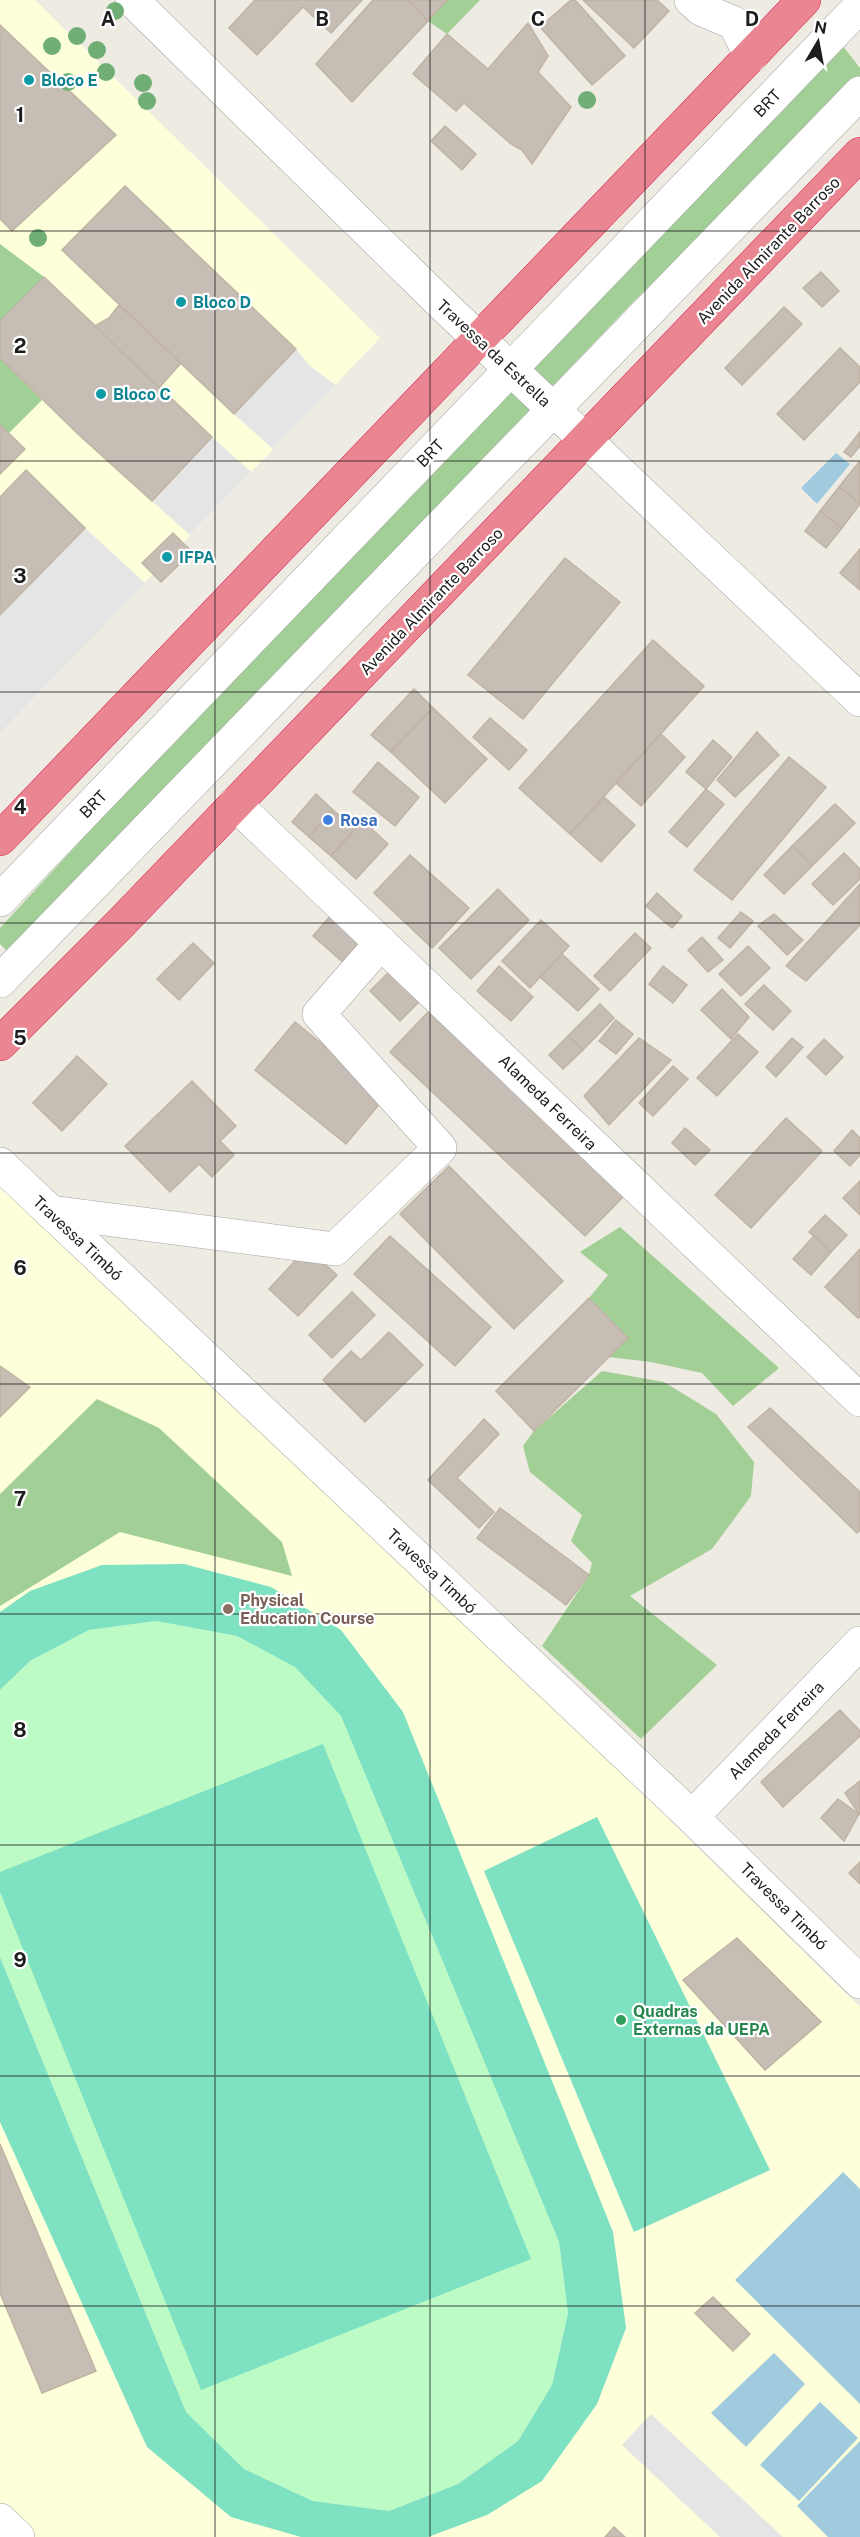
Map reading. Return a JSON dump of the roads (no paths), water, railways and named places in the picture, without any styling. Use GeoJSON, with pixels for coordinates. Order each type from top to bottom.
{"type":"FeatureCollection","features":[{"type":"Feature","properties":{"kind":"highway"},"geometry":{"type":"LineString","coordinates":[[0,839],[804,0]]}},
{"type":"Feature","properties":{"kind":"highway","name":"Avenida Almirante Barroso"},"geometry":{"type":"LineString","coordinates":[[0,1044],[587,440],[860,154]]}},
{"type":"Feature","properties":{"kind":"street","name":"Travessa da Estrella"},"geometry":{"type":"LineString","coordinates":[[132,0],[480,340],[860,700]]}},
{"type":"Feature","properties":{"kind":"street"},"geometry":{"type":"LineString","coordinates":[[691,0],[701,9],[734,23],[751,56]]}},
{"type":"Feature","properties":{"kind":"street","name":"BRT"},"geometry":{"type":"LineString","coordinates":[[0,900],[860,6]]}},
{"type":"Feature","properties":{"kind":"street"},"geometry":{"type":"LineString","coordinates":[[0,981],[860,93]]}},
{"type":"Feature","properties":{"kind":"street","name":"Alameda Ferreira"},"geometry":{"type":"LineString","coordinates":[[235,804],[860,1400]]}},
{"type":"Feature","properties":{"kind":"street"},"geometry":{"type":"LineString","coordinates":[[51,1212],[335,1249],[440,1148],[319,1014],[381,943]]}},
{"type":"Feature","properties":{"kind":"street","name":"Travessa Timbó"},"geometry":{"type":"LineString","coordinates":[[0,1164],[692,1817],[860,1982]]}},
{"type":"Feature","properties":{"kind":"street","name":"Alameda Ferreira"},"geometry":{"type":"LineString","coordinates":[[692,1817],[860,1643]]}},
{"type":"Feature","properties":{"kind":"street"},"geometry":{"type":"LineString","coordinates":[[0,2520],[18,2537]]}},
{"type":"Feature","properties":{"kind":"water"},"geometry":{"type":"Polygon","coordinates":[[[836,453],[850,464],[817,504],[801,488],[836,453]]]}},
{"type":"Feature","properties":{"kind":"water"},"geometry":{"type":"Polygon","coordinates":[[[843,2172],[860,2189],[860,2404],[735,2280],[843,2172]]]}},
{"type":"Feature","properties":{"kind":"water"},"geometry":{"type":"Polygon","coordinates":[[[774,2353],[805,2384],[746,2447],[711,2413],[774,2353]]]}},
{"type":"Feature","properties":{"kind":"water"},"geometry":{"type":"Polygon","coordinates":[[[820,2402],[858,2438],[799,2501],[760,2465],[820,2402]]]}},
{"type":"Feature","properties":{"kind":"water"},"geometry":{"type":"Polygon","coordinates":[[[860,2441],[860,2537],[828,2537],[797,2506],[860,2441]]]}},
{"type":"Feature","properties":{"kind":"place","name":"Bloco E"},"geometry":{"type":"Point","coordinates":[29,80]}},
{"type":"Feature","properties":{"kind":"place","name":"Bloco D"},"geometry":{"type":"Point","coordinates":[181,302]}},
{"type":"Feature","properties":{"kind":"place","name":"Bloco C"},"geometry":{"type":"Point","coordinates":[101,394]}},
{"type":"Feature","properties":{"kind":"place","name":"IFPA"},"geometry":{"type":"Point","coordinates":[167,557]}},
{"type":"Feature","properties":{"kind":"place","name":"Rosa"},"geometry":{"type":"Point","coordinates":[328,820]}},
{"type":"Feature","properties":{"kind":"place","name":"Physical Education Course"},"geometry":{"type":"Point","coordinates":[228,1609]}},
{"type":"Feature","properties":{"kind":"place","name":"Quadras Externas da UEPA"},"geometry":{"type":"Point","coordinates":[621,2020]}}]}
